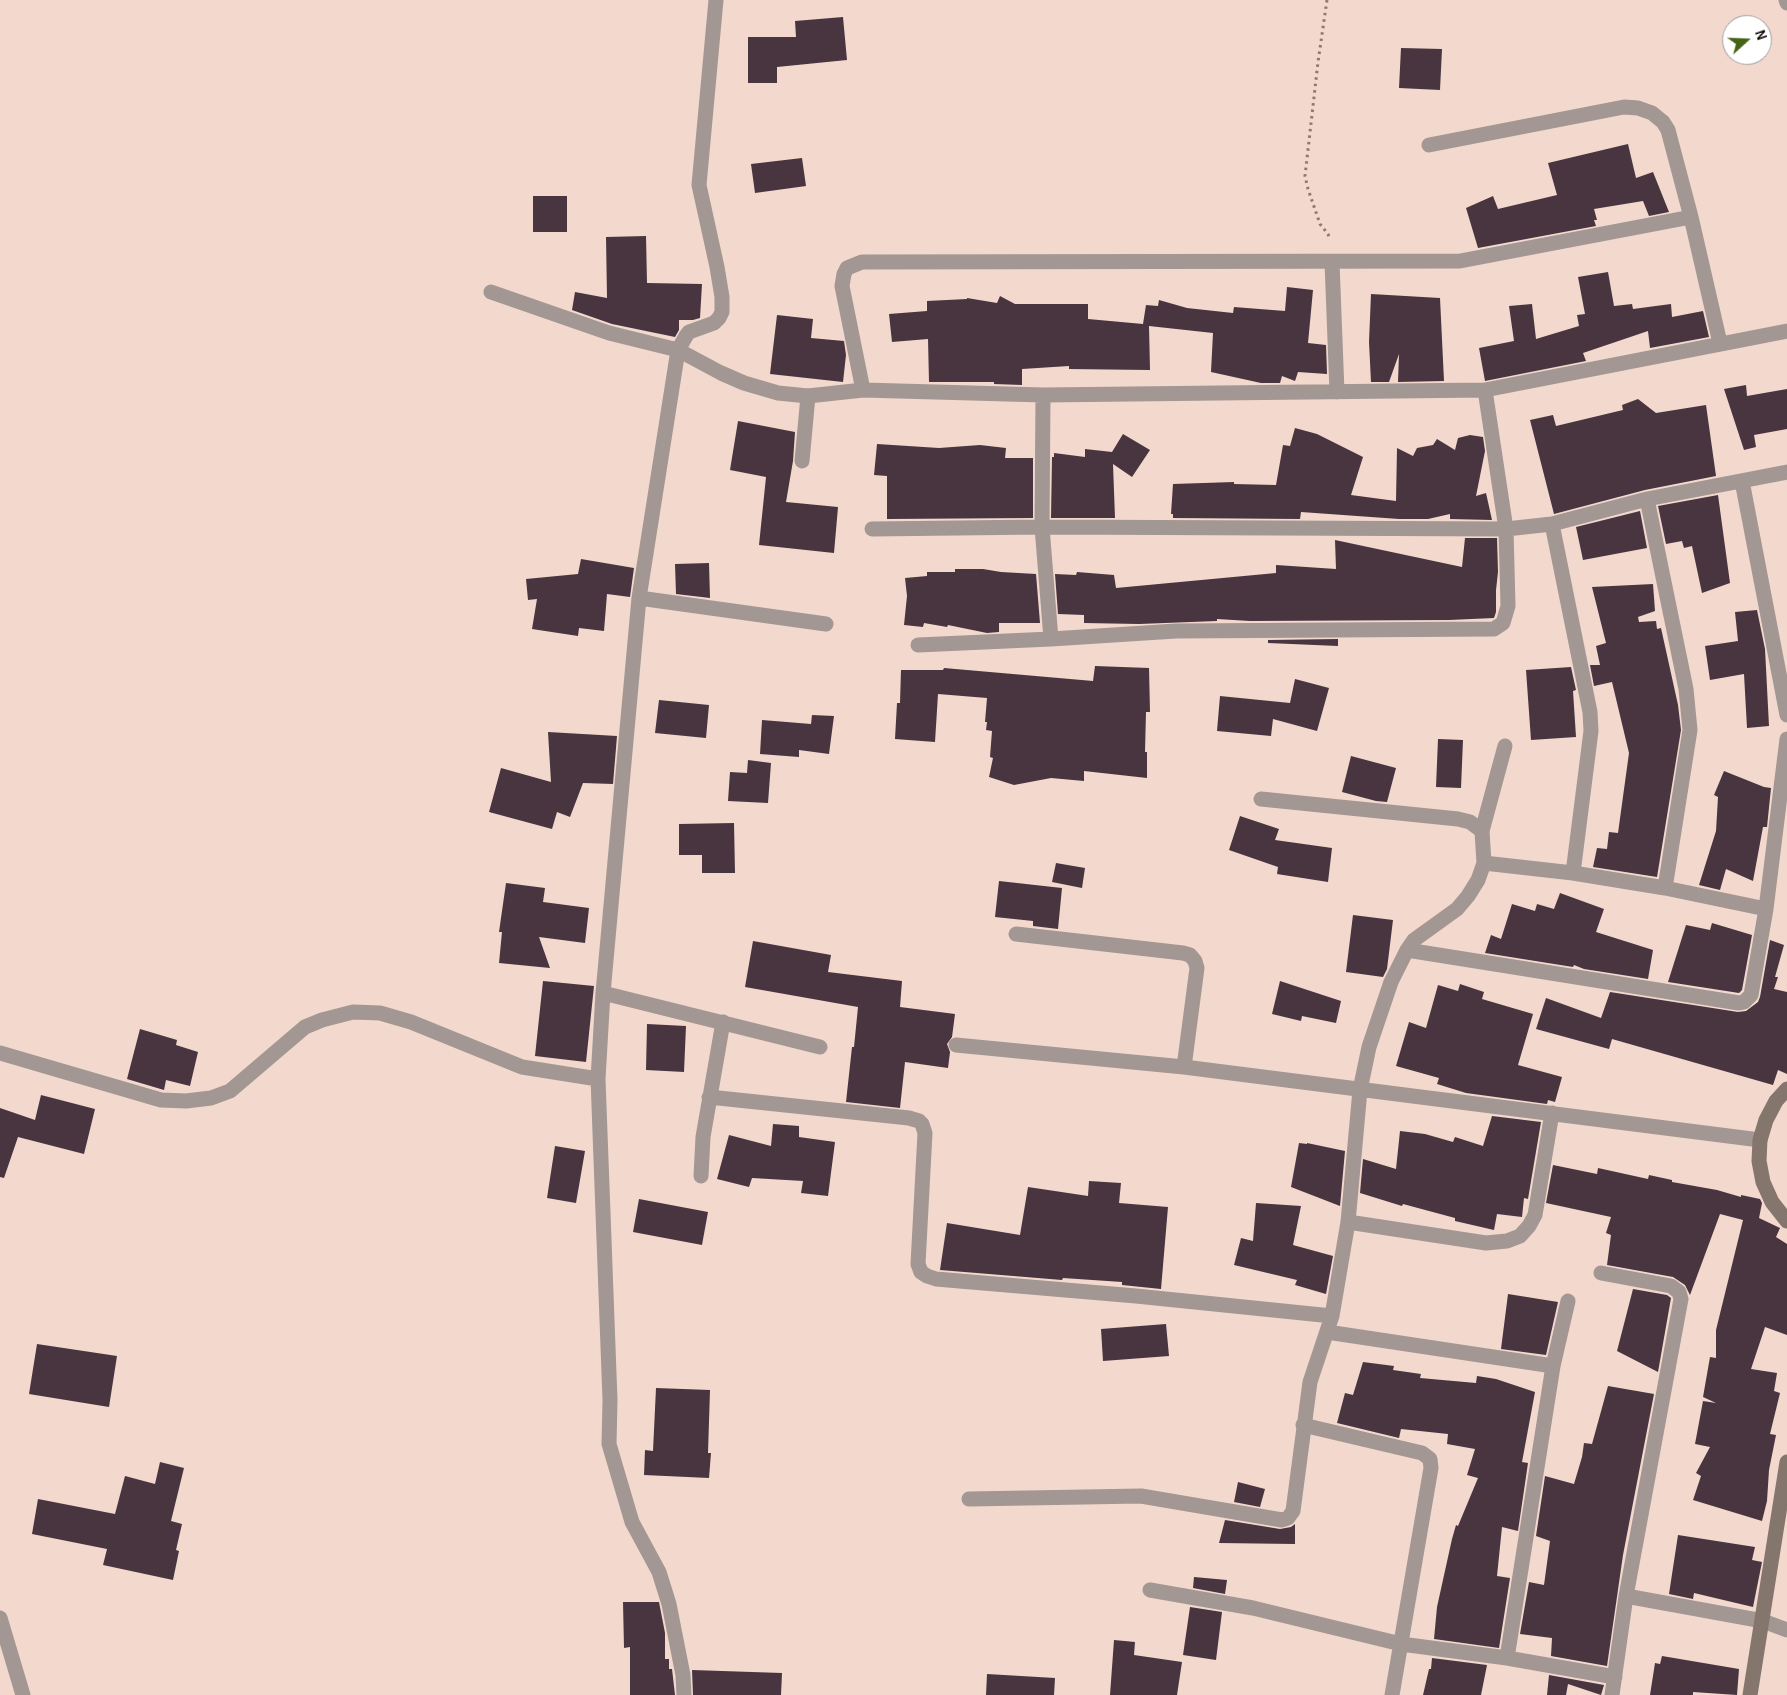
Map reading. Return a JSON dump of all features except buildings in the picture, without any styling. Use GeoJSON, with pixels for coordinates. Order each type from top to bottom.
{"type":"FeatureCollection","features":[{"type":"Feature","properties":{"kind":"street"},"geometry":{"type":"LineString","coordinates":[[684,1695],[683,1675],[669,1604],[659,1572],[632,1522],[609,1444],[609,1390],[598,1079],[603,993],[639,598],[678,350],[689,332],[710,325],[719,318],[722,312],[718,267],[699,185],[716,0]]}},
{"type":"Feature","properties":{"kind":"street"},"geometry":{"type":"LineString","coordinates":[[1429,145],[1624,107],[1638,108],[1652,113],[1663,122],[1668,130],[1691,217],[1720,343]]}},
{"type":"Feature","properties":{"kind":"street"},"geometry":{"type":"LineString","coordinates":[[863,390],[842,286],[847,268],[862,262],[1332,262],[1471,260],[1691,217]]}},
{"type":"Feature","properties":{"kind":"street"},"geometry":{"type":"LineString","coordinates":[[1332,262],[1337,392]]}},
{"type":"Feature","properties":{"kind":"street"},"geometry":{"type":"LineString","coordinates":[[491,292],[609,333],[678,350],[744,383],[778,393],[808,396],[863,390],[1043,395],[1485,390],[1787,331]]}},
{"type":"Feature","properties":{"kind":"street"},"geometry":{"type":"LineString","coordinates":[[918,645],[1051,640],[1176,631],[1494,629],[1503,623],[1508,606],[1506,528],[1485,390]]}},
{"type":"Feature","properties":{"kind":"street"},"geometry":{"type":"LineString","coordinates":[[1043,395],[1042,527],[1051,640]]}},
{"type":"Feature","properties":{"kind":"street"},"geometry":{"type":"LineString","coordinates":[[802,461],[808,396]]}},
{"type":"Feature","properties":{"kind":"street"},"geometry":{"type":"LineString","coordinates":[[872,529],[1042,527],[1506,528],[1552,524],[1647,499],[1787,472]]}},
{"type":"Feature","properties":{"kind":"street"},"geometry":{"type":"LineString","coordinates":[[1742,481],[1787,715]]}},
{"type":"Feature","properties":{"kind":"street"},"geometry":{"type":"LineString","coordinates":[[1647,499],[1686,689],[1690,730],[1665,888]]}},
{"type":"Feature","properties":{"kind":"street"},"geometry":{"type":"LineString","coordinates":[[1552,524],[1590,712],[1591,731],[1573,873]]}},
{"type":"Feature","properties":{"kind":"street"},"geometry":{"type":"LineString","coordinates":[[639,598],[826,624]]}},
{"type":"Feature","properties":{"kind":"street"},"geometry":{"type":"LineString","coordinates":[[1407,950],[1739,1003],[1747,1000],[1751,996],[1766,909],[1787,739]]}},
{"type":"Feature","properties":{"kind":"street"},"geometry":{"type":"LineString","coordinates":[[969,1499],[1141,1496],[1285,1520],[1291,1515],[1310,1382],[1332,1316],[1348,1222],[1360,1090],[1369,1047],[1391,982],[1407,950],[1414,940],[1457,909],[1478,880],[1484,863],[1482,831],[1505,746]]}},
{"type":"Feature","properties":{"kind":"street"},"geometry":{"type":"LineString","coordinates":[[1261,798],[1458,819],[1470,822],[1482,831]]}},
{"type":"Feature","properties":{"kind":"street"},"geometry":{"type":"LineString","coordinates":[[1484,863],[1573,873],[1665,888],[1766,909]]}},
{"type":"Feature","properties":{"kind":"street"},"geometry":{"type":"LineString","coordinates":[[1016,934],[1183,953],[1190,956],[1195,960],[1197,968],[1184,1066]]}},
{"type":"Feature","properties":{"kind":"street"},"geometry":{"type":"LineString","coordinates":[[603,993],[820,1047]]}},
{"type":"Feature","properties":{"kind":"street"},"geometry":{"type":"LineString","coordinates":[[0,1053],[161,1100],[203,1099],[211,1098],[230,1090],[305,1027],[322,1020],[353,1012],[380,1013],[410,1022],[522,1066],[598,1079]]}},
{"type":"Feature","properties":{"kind":"street"},"geometry":{"type":"LineString","coordinates":[[701,1176],[703,1138],[723,1022]]}},
{"type":"Feature","properties":{"kind":"street"},"geometry":{"type":"LineString","coordinates":[[956,1045],[1184,1066],[1760,1140]]}},
{"type":"Feature","properties":{"kind":"street"},"geometry":{"type":"LineString","coordinates":[[1787,1089],[1776,1101],[1766,1120],[1760,1140],[1759,1161],[1763,1182],[1772,1202],[1787,1221]]}},
{"type":"Feature","properties":{"kind":"street"},"geometry":{"type":"LineString","coordinates":[[709,1097],[909,1118],[919,1121],[925,1133],[918,1264],[921,1272],[927,1276],[936,1279],[1136,1296],[1332,1316]]}},
{"type":"Feature","properties":{"kind":"street"},"geometry":{"type":"LineString","coordinates":[[1348,1222],[1486,1243],[1507,1241],[1520,1236],[1529,1226],[1535,1215],[1552,1113]]}},
{"type":"Feature","properties":{"kind":"street"},"geometry":{"type":"LineString","coordinates":[[1602,1273],[1671,1286],[1679,1292],[1681,1299],[1626,1596],[1612,1695]]}},
{"type":"Feature","properties":{"kind":"street"},"geometry":{"type":"LineString","coordinates":[[1506,1658],[1553,1366],[1568,1300]]}},
{"type":"Feature","properties":{"kind":"street"},"geometry":{"type":"LineString","coordinates":[[1327,1332],[1553,1366]]}},
{"type":"Feature","properties":{"kind":"street"},"geometry":{"type":"LineString","coordinates":[[1303,1425],[1422,1453],[1430,1459],[1431,1468],[1392,1695]]}},
{"type":"Feature","properties":{"kind":"street"},"geometry":{"type":"LineString","coordinates":[[1750,1695],[1787,1462]]}},
{"type":"Feature","properties":{"kind":"street"},"geometry":{"type":"LineString","coordinates":[[1150,1590],[1253,1608],[1401,1644],[1506,1658],[1615,1676]]}},
{"type":"Feature","properties":{"kind":"street"},"geometry":{"type":"LineString","coordinates":[[1626,1596],[1763,1621],[1787,1630]]}},
{"type":"Feature","properties":{"kind":"street"},"geometry":{"type":"LineString","coordinates":[[0,1618],[23,1695]]}},
{"type":"Feature","properties":{"kind":"path"},"geometry":{"type":"LineString","coordinates":[[1326,0],[1305,176],[1320,224],[1328,234],[1331,243],[1332,262]]}}]}
